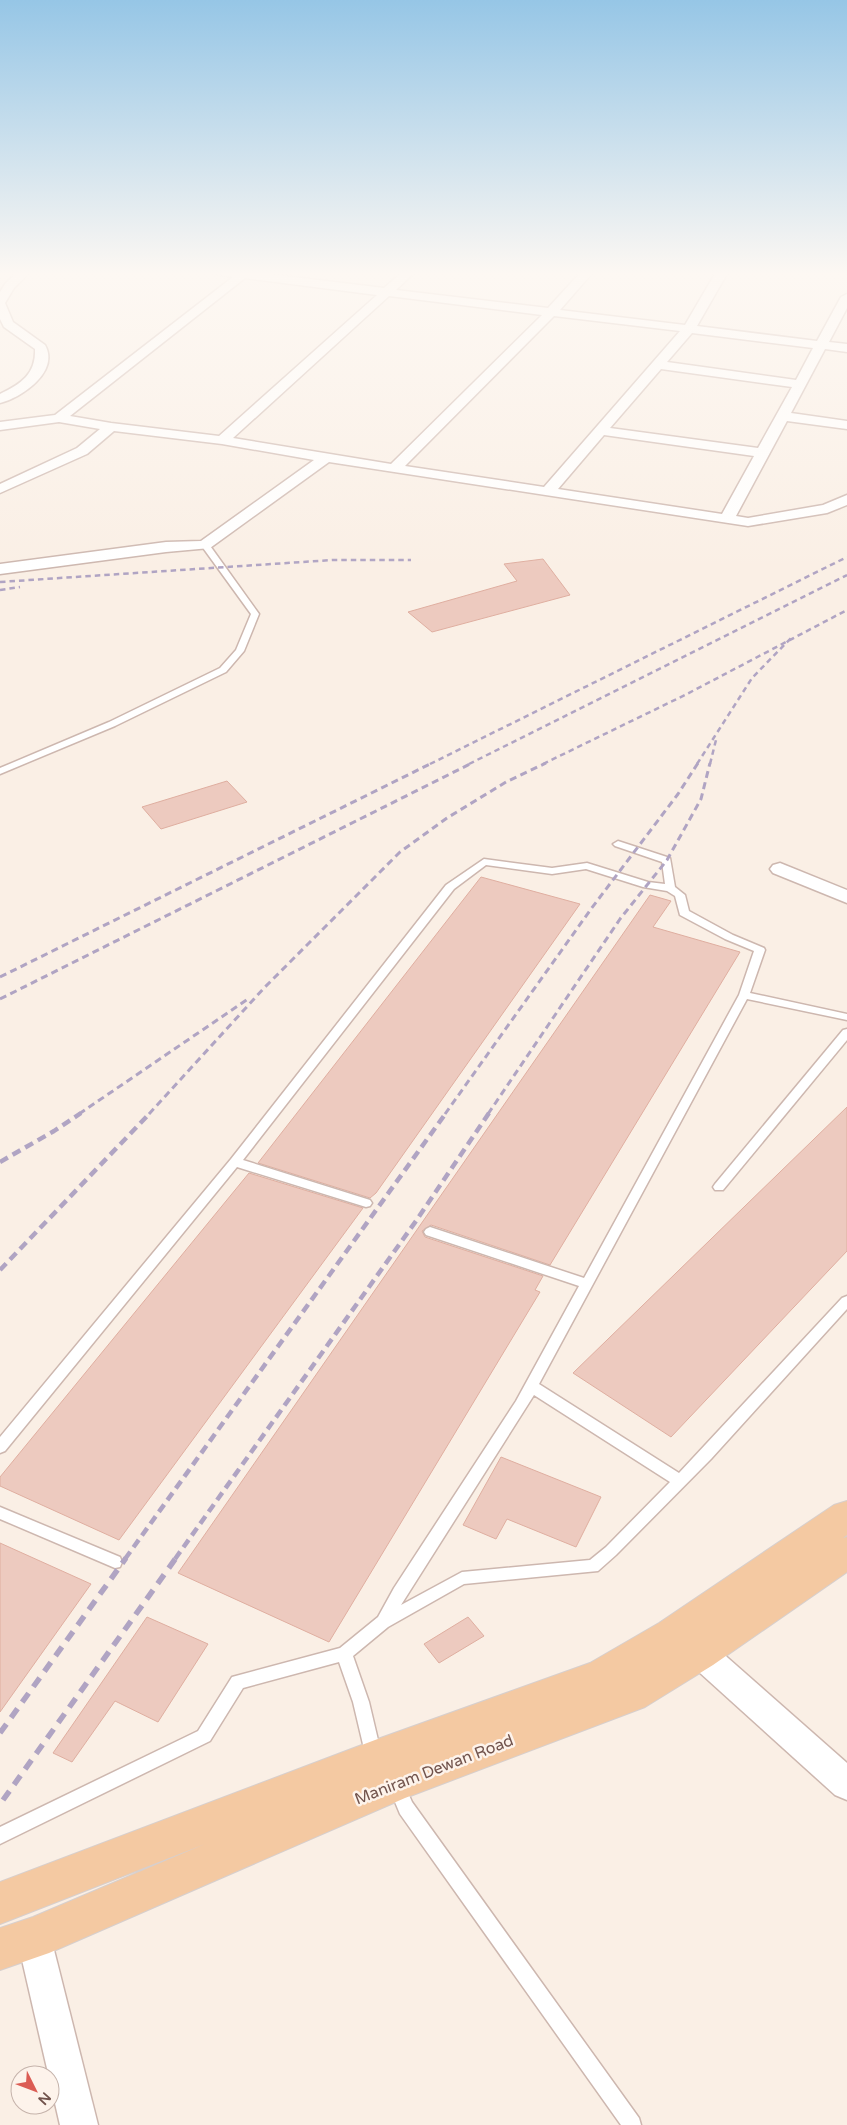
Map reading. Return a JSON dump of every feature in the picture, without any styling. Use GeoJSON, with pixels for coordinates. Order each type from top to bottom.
{"type":"FeatureCollection","features":[{"type":"Feature","properties":{"kind":"main road","name":"Maniram Dewan Road"},"geometry":{"type":"LineString","coordinates":[[17,1944],[385,1771],[602,1676],[672,1635],[847,1516]]}},
{"type":"Feature","properties":{"kind":"main road","name":"Maniram Dewan Road"},"geometry":{"type":"LineString","coordinates":[[0,1903],[385,1771],[631,1696],[700,1653],[847,1552]]}},
{"type":"Feature","properties":{"kind":"street"},"geometry":{"type":"LineString","coordinates":[[0,399],[28,382],[39,371]]}},
{"type":"Feature","properties":{"kind":"street"},"geometry":{"type":"LineString","coordinates":[[59,418],[119,371]]}},
{"type":"Feature","properties":{"kind":"street"},"geometry":{"type":"LineString","coordinates":[[222,440],[299,371]]}},
{"type":"Feature","properties":{"kind":"street"},"geometry":{"type":"LineString","coordinates":[[394,470],[492,371]]}},
{"type":"Feature","properties":{"kind":"street"},"geometry":{"type":"LineString","coordinates":[[548,492],[652,371]]}},
{"type":"Feature","properties":{"kind":"street"},"geometry":{"type":"LineString","coordinates":[[709,371],[800,384]]}},
{"type":"Feature","properties":{"kind":"street"},"geometry":{"type":"LineString","coordinates":[[727,518],[807,371]]}},
{"type":"Feature","properties":{"kind":"street"},"geometry":{"type":"LineString","coordinates":[[783,416],[847,425]]}},
{"type":"Feature","properties":{"kind":"street"},"geometry":{"type":"LineString","coordinates":[[0,426],[59,418],[111,427],[222,440],[394,470],[748,522],[827,509],[847,499]]}},
{"type":"Feature","properties":{"kind":"street"},"geometry":{"type":"LineString","coordinates":[[0,489],[82,451],[111,427]]}},
{"type":"Feature","properties":{"kind":"street"},"geometry":{"type":"LineString","coordinates":[[601,431],[762,453]]}},
{"type":"Feature","properties":{"kind":"street"},"geometry":{"type":"LineString","coordinates":[[0,569],[166,548],[205,545],[327,457]]}},
{"type":"Feature","properties":{"kind":"street"},"geometry":{"type":"LineString","coordinates":[[780,869],[847,897]]}},
{"type":"Feature","properties":{"kind":"street"},"geometry":{"type":"LineString","coordinates":[[700,1653],[847,1784]]}},
{"type":"Feature","properties":{"kind":"street"},"geometry":{"type":"LineString","coordinates":[[17,1944],[79,2125]]}},
{"type":"Feature","properties":{"kind":"lane"},"geometry":{"type":"LineString","coordinates":[[0,771],[112,724],[223,670],[240,651],[255,614],[205,545]]}},
{"type":"Feature","properties":{"kind":"lane"},"geometry":{"type":"LineString","coordinates":[[618,844],[667,860],[670,888]]}},
{"type":"Feature","properties":{"kind":"lane"},"geometry":{"type":"LineString","coordinates":[[0,1447],[235,1162],[450,887],[484,862],[552,871],[586,866],[647,886],[670,888],[680,895],[684,912],[729,937],[760,950],[744,995],[521,1405],[398,1593],[383,1622]]}},
{"type":"Feature","properties":{"kind":"lane"},"geometry":{"type":"LineString","coordinates":[[744,995],[847,1017]]}},
{"type":"Feature","properties":{"kind":"lane"},"geometry":{"type":"LineString","coordinates":[[720,1188],[847,1033]]}},
{"type":"Feature","properties":{"kind":"lane"},"geometry":{"type":"LineString","coordinates":[[235,1162],[366,1203]]}},
{"type":"Feature","properties":{"kind":"lane"},"geometry":{"type":"LineString","coordinates":[[430,1232],[587,1284]]}},
{"type":"Feature","properties":{"kind":"lane"},"geometry":{"type":"LineString","coordinates":[[0,1836],[204,1736],[238,1682],[344,1654],[383,1622],[462,1578],[593,1566],[611,1551],[706,1456],[847,1301]]}},
{"type":"Feature","properties":{"kind":"lane"},"geometry":{"type":"LineString","coordinates":[[531,1386],[680,1481]]}},
{"type":"Feature","properties":{"kind":"lane"},"geometry":{"type":"LineString","coordinates":[[0,1512],[115,1562]]}},
{"type":"Feature","properties":{"kind":"lane"},"geometry":{"type":"LineString","coordinates":[[344,1654],[385,1771],[406,1808],[632,2125]]}},
{"type":"Feature","properties":{"kind":"building"},"geometry":{"type":"Polygon","coordinates":[[[543,559],[570,595],[432,632],[408,612],[517,581],[504,564],[543,559]]]}},
{"type":"Feature","properties":{"kind":"building"},"geometry":{"type":"Polygon","coordinates":[[[227,781],[247,802],[161,829],[142,807],[227,781]]]}},
{"type":"Feature","properties":{"kind":"building"},"geometry":{"type":"Polygon","coordinates":[[[481,877],[580,904],[376,1193],[370,1198],[258,1163],[481,877]]]}},
{"type":"Feature","properties":{"kind":"building"},"geometry":{"type":"Polygon","coordinates":[[[650,895],[671,901],[653,927],[740,952],[550,1265],[431,1225],[422,1231],[425,1237],[543,1276],[535,1290],[540,1292],[329,1642],[178,1573],[650,895]]]}},
{"type":"Feature","properties":{"kind":"building"},"geometry":{"type":"Polygon","coordinates":[[[847,1107],[847,1251],[671,1437],[573,1373],[847,1107]]]}},
{"type":"Feature","properties":{"kind":"building"},"geometry":{"type":"Polygon","coordinates":[[[249,1173],[363,1208],[119,1540],[0,1486],[0,1477],[249,1173]]]}},
{"type":"Feature","properties":{"kind":"building"},"geometry":{"type":"Polygon","coordinates":[[[501,1457],[601,1497],[576,1547],[507,1519],[496,1539],[463,1525],[501,1457]]]}},
{"type":"Feature","properties":{"kind":"building"},"geometry":{"type":"Polygon","coordinates":[[[0,1543],[91,1584],[0,1712],[0,1543]]]}},
{"type":"Feature","properties":{"kind":"building"},"geometry":{"type":"Polygon","coordinates":[[[147,1617],[208,1644],[158,1722],[115,1701],[72,1762],[53,1753],[147,1617]]]}},
{"type":"Feature","properties":{"kind":"building"},"geometry":{"type":"Polygon","coordinates":[[[468,1617],[484,1636],[439,1663],[424,1644],[468,1617]]]}},
{"type":"Feature","properties":{"kind":"railway"},"geometry":{"type":"LineString","coordinates":[[430,764],[847,557]]}},
{"type":"Feature","properties":{"kind":"railway"},"geometry":{"type":"LineString","coordinates":[[0,582],[332,560],[411,560]]}},
{"type":"Feature","properties":{"kind":"railway"},"geometry":{"type":"LineString","coordinates":[[469,764],[847,575]]}},
{"type":"Feature","properties":{"kind":"railway"},"geometry":{"type":"LineString","coordinates":[[0,590],[20,587]]}},
{"type":"Feature","properties":{"kind":"railway"},"geometry":{"type":"LineString","coordinates":[[788,641],[847,610]]}},
{"type":"Feature","properties":{"kind":"railway"},"geometry":{"type":"LineString","coordinates":[[788,641],[792,637]]}},
{"type":"Feature","properties":{"kind":"railway"},"geometry":{"type":"LineString","coordinates":[[543,764],[685,695],[788,641]]}},
{"type":"Feature","properties":{"kind":"railway"},"geometry":{"type":"LineString","coordinates":[[697,764],[752,678],[788,641]]}},
{"type":"Feature","properties":{"kind":"railway"},"geometry":{"type":"LineString","coordinates":[[710,764],[716,740]]}},
{"type":"Feature","properties":{"kind":"railway"},"geometry":{"type":"LineString","coordinates":[[0,977],[432,763]]}},
{"type":"Feature","properties":{"kind":"railway"},"geometry":{"type":"LineString","coordinates":[[0,999],[472,763]]}},
{"type":"Feature","properties":{"kind":"railway"},"geometry":{"type":"LineString","coordinates":[[149,1114],[264,988],[400,852],[447,818],[506,782],[546,763]]}},
{"type":"Feature","properties":{"kind":"railway"},"geometry":{"type":"LineString","coordinates":[[445,1114],[591,909],[678,794],[698,763]]}},
{"type":"Feature","properties":{"kind":"railway"},"geometry":{"type":"LineString","coordinates":[[488,1114],[620,919],[667,860],[701,799],[710,763]]}},
{"type":"Feature","properties":{"kind":"railway"},"geometry":{"type":"LineString","coordinates":[[79,1114],[248,999]]}},
{"type":"Feature","properties":{"kind":"railway"},"geometry":{"type":"LineString","coordinates":[[0,1162],[81,1113]]}},
{"type":"Feature","properties":{"kind":"railway"},"geometry":{"type":"LineString","coordinates":[[0,1270],[150,1113]]}},
{"type":"Feature","properties":{"kind":"railway"},"geometry":{"type":"LineString","coordinates":[[125,1559],[446,1113]]}},
{"type":"Feature","properties":{"kind":"railway"},"geometry":{"type":"LineString","coordinates":[[175,1559],[416,1221],[489,1113]]}},
{"type":"Feature","properties":{"kind":"railway"},"geometry":{"type":"LineString","coordinates":[[0,1733],[126,1558]]}},
{"type":"Feature","properties":{"kind":"railway"},"geometry":{"type":"LineString","coordinates":[[3,1800],[176,1558]]}}]}
